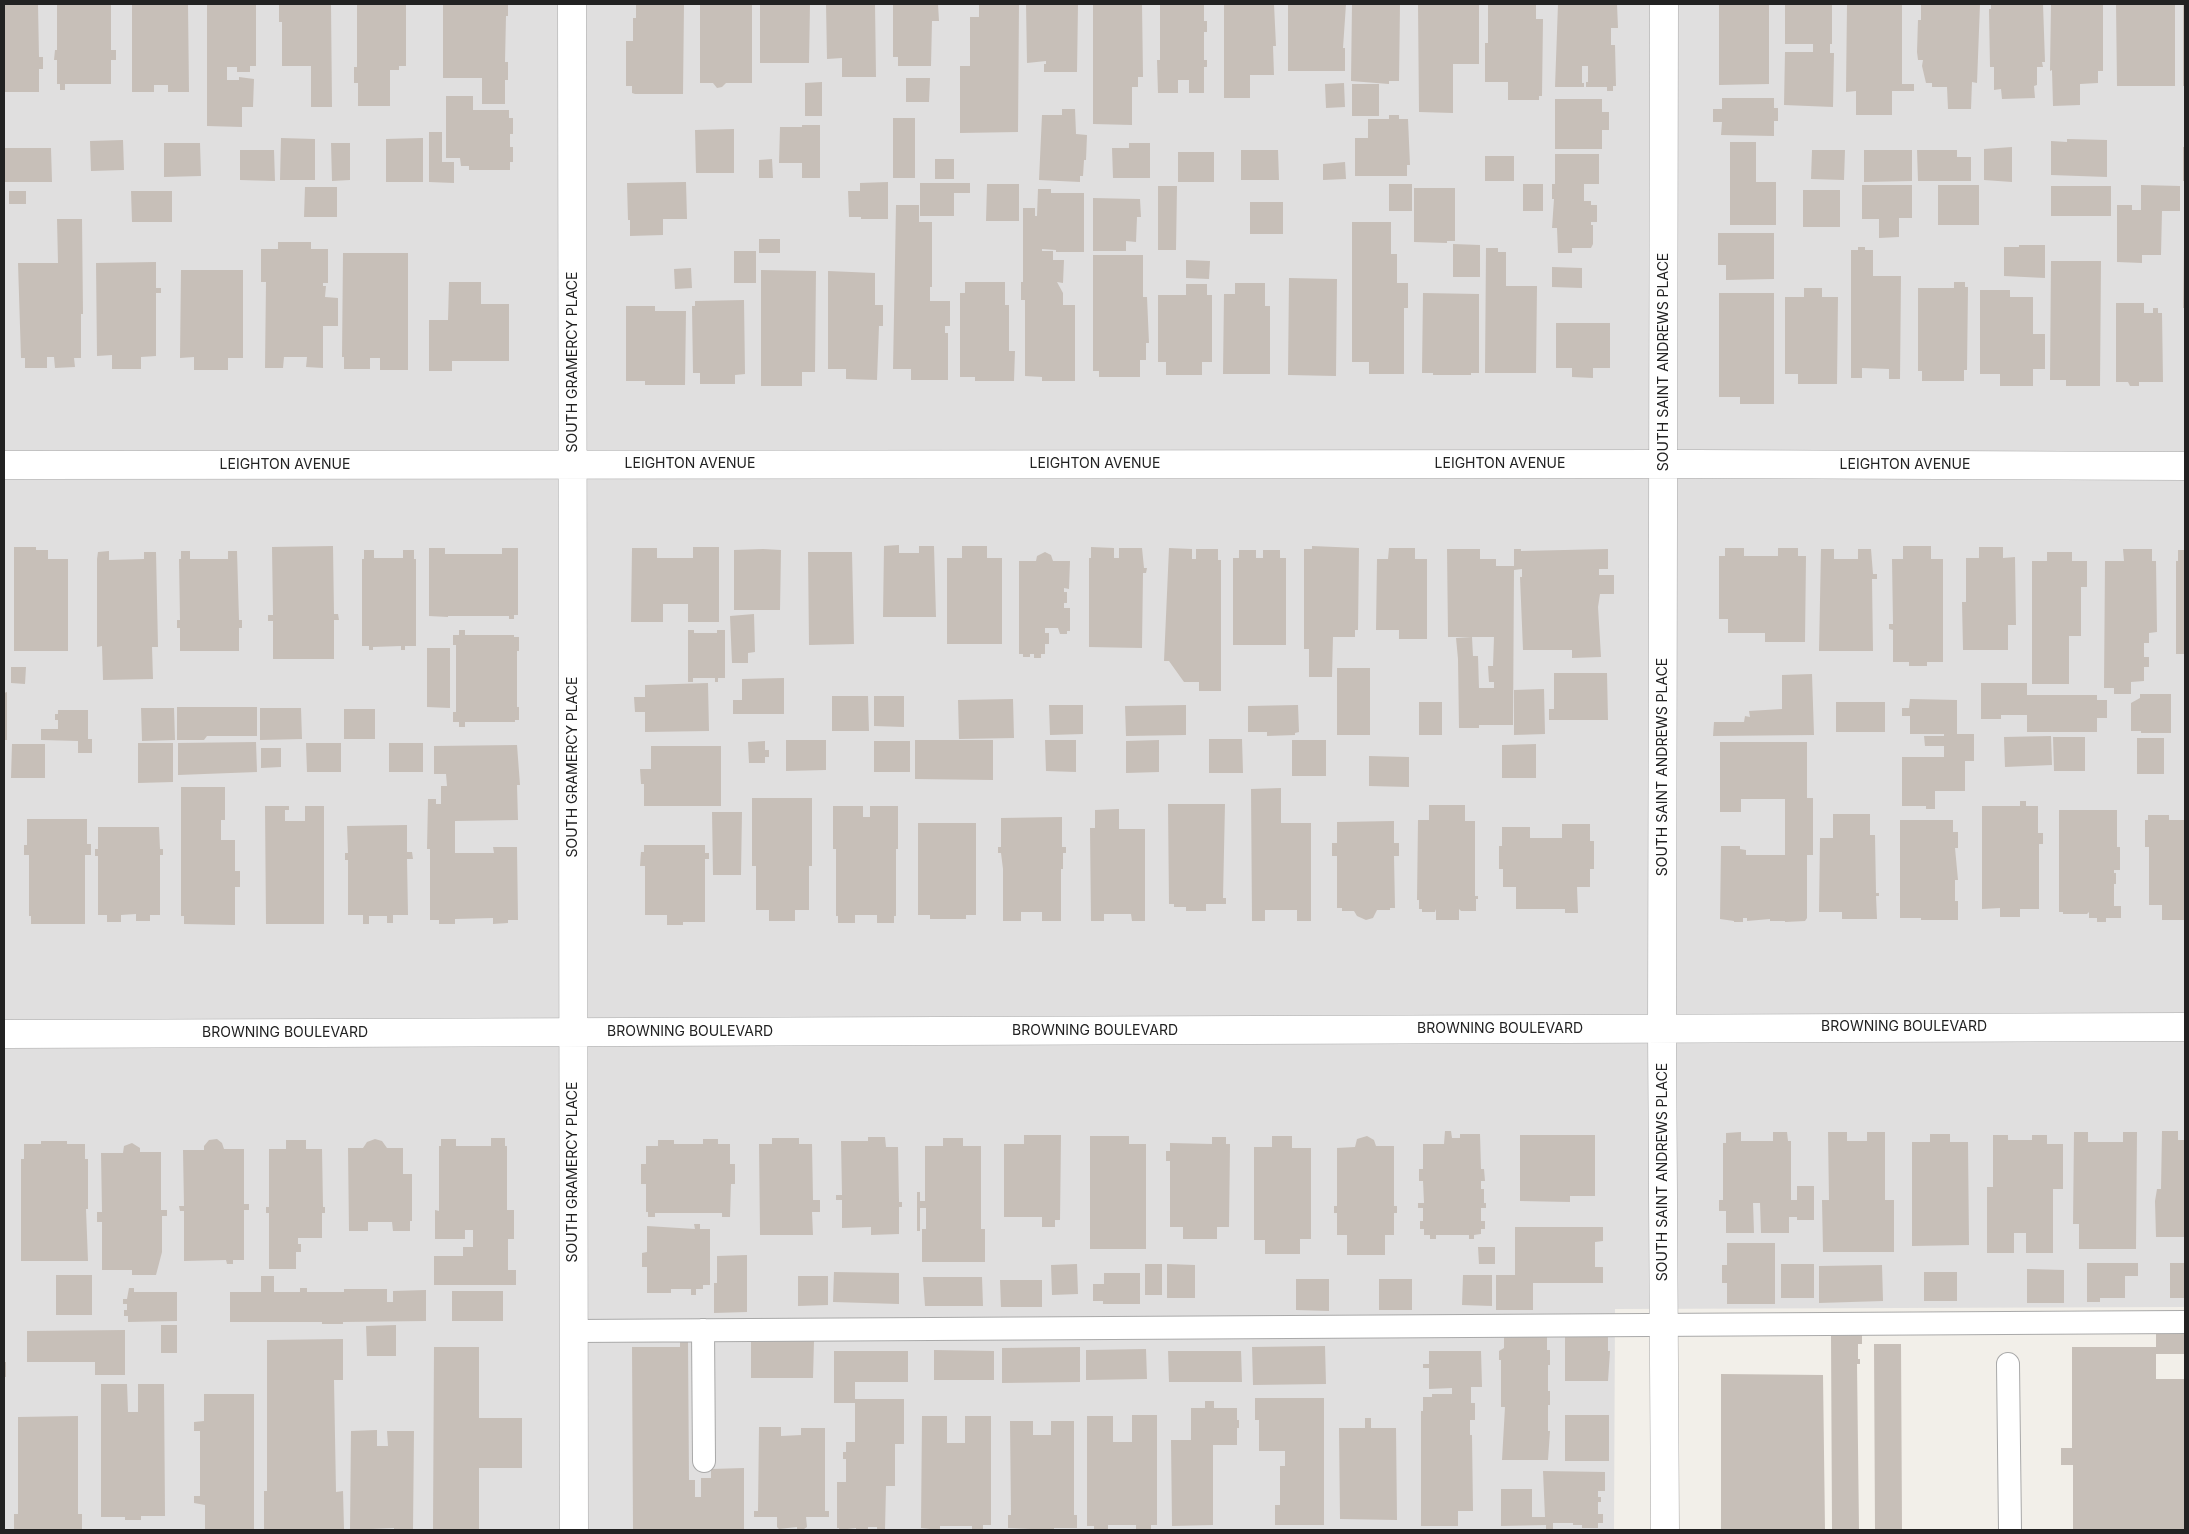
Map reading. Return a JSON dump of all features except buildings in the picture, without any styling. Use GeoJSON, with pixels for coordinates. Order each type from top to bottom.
{"type":"FeatureCollection","features":[{"type":"Feature","properties":{"kind":"street","name":"SOUTH GRAMERCY PLACE"},"geometry":{"type":"LineString","coordinates":[[572,4],[574,1530]]}},
{"type":"Feature","properties":{"kind":"street","name":"SOUTH SAINT ANDREWS PLACE"},"geometry":{"type":"LineString","coordinates":[[1664,4],[1662,1029],[1664,1530]]}},
{"type":"Feature","properties":{"kind":"street","name":"LEIGHTON AVENUE"},"geometry":{"type":"LineString","coordinates":[[4,465],[1664,464],[2185,466]]}},
{"type":"Feature","properties":{"kind":"street","name":"BROWNING BOULEVARD"},"geometry":{"type":"LineString","coordinates":[[4,1034],[2185,1027]]}},
{"type":"Feature","properties":{"kind":"lane"},"geometry":{"type":"LineString","coordinates":[[573,1331],[2185,1322]]}},
{"type":"Feature","properties":{"kind":"lane"},"geometry":{"type":"LineString","coordinates":[[703,1330],[704,1461]]}},
{"type":"Feature","properties":{"kind":"lane"},"geometry":{"type":"LineString","coordinates":[[2008,1364],[2010,1530]]}},
{"type":"Feature","properties":{"kind":"shaded area"},"geometry":{"type":"Polygon","coordinates":[[[4,4],[2185,4],[2185,1307],[1615,1309],[1614,1530],[4,1530],[4,4]]]}}]}
